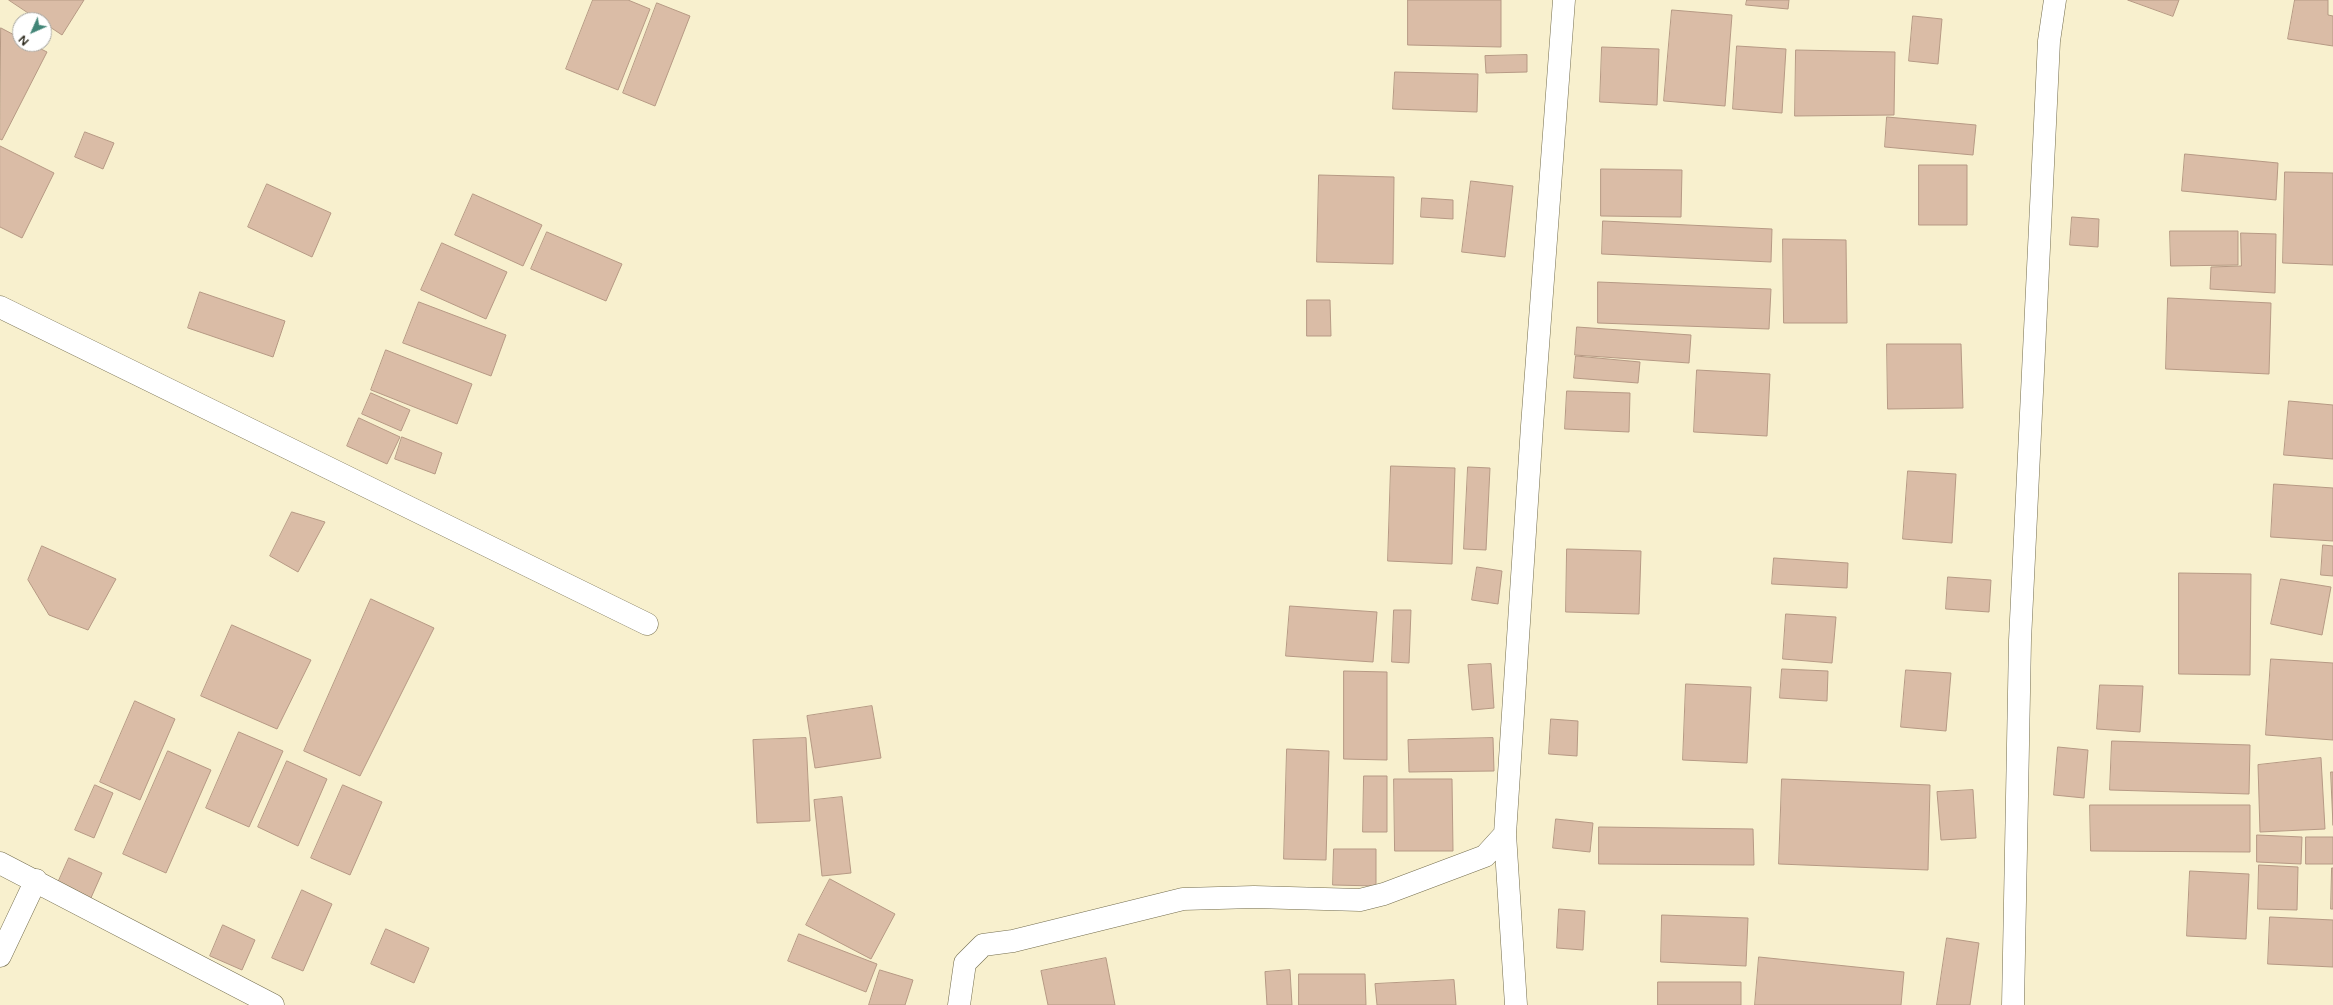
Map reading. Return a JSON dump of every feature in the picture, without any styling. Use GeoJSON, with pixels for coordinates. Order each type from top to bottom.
{"type":"FeatureCollection","features":[{"type":"Feature","properties":{"kind":"street"},"geometry":{"type":"LineString","coordinates":[[1516,1005],[1506,834],[1532,426],[1564,0]]}},
{"type":"Feature","properties":{"kind":"street"},"geometry":{"type":"LineString","coordinates":[[2013,1005],[2020,640],[2049,40],[2055,0]]}},
{"type":"Feature","properties":{"kind":"street"},"geometry":{"type":"LineString","coordinates":[[0,307],[647,624]]}},
{"type":"Feature","properties":{"kind":"street"},"geometry":{"type":"LineString","coordinates":[[959,1005],[965,963],[983,945],[1013,941],[1183,899],[1254,897],[1360,900],[1384,894],[1485,856],[1506,834]]}},
{"type":"Feature","properties":{"kind":"street"},"geometry":{"type":"LineString","coordinates":[[0,863],[36,880],[273,1005]]}},
{"type":"Feature","properties":{"kind":"street"},"geometry":{"type":"LineString","coordinates":[[0,956],[36,880]]}},
{"type":"Feature","properties":{"kind":"building"},"geometry":{"type":"Polygon","coordinates":[[[9,0],[84,0],[62,35],[52,28],[52,12],[27,12],[9,0]]]}},
{"type":"Feature","properties":{"kind":"building"},"geometry":{"type":"Polygon","coordinates":[[[593,0],[628,0],[650,9],[618,90],[566,69],[593,0]]]}},
{"type":"Feature","properties":{"kind":"building"},"geometry":{"type":"Polygon","coordinates":[[[1408,0],[1501,0],[1501,47],[1408,45],[1408,0]]]}},
{"type":"Feature","properties":{"kind":"building"},"geometry":{"type":"Polygon","coordinates":[[[1747,0],[1789,0],[1788,9],[1746,5],[1747,0]]]}},
{"type":"Feature","properties":{"kind":"building"},"geometry":{"type":"Polygon","coordinates":[[[2128,0],[2179,0],[2173,16],[2128,0]]]}},
{"type":"Feature","properties":{"kind":"building"},"geometry":{"type":"Polygon","coordinates":[[[2295,0],[2328,0],[2328,15],[2333,16],[2333,46],[2288,39],[2295,0]]]}},
{"type":"Feature","properties":{"kind":"building"},"geometry":{"type":"Polygon","coordinates":[[[657,3],[690,16],[655,106],[623,93],[657,3]]]}},
{"type":"Feature","properties":{"kind":"building"},"geometry":{"type":"Polygon","coordinates":[[[1672,10],[1732,15],[1725,106],[1664,101],[1672,10]]]}},
{"type":"Feature","properties":{"kind":"building"},"geometry":{"type":"Polygon","coordinates":[[[1913,16],[1942,19],[1938,64],[1909,61],[1913,16]]]}},
{"type":"Feature","properties":{"kind":"building"},"geometry":{"type":"Polygon","coordinates":[[[1,28],[12,34],[12,52],[47,52],[2,140],[0,139],[1,28]]]}},
{"type":"Feature","properties":{"kind":"building"},"geometry":{"type":"Polygon","coordinates":[[[1737,46],[1786,49],[1782,113],[1733,109],[1737,46]]]}},
{"type":"Feature","properties":{"kind":"building"},"geometry":{"type":"Polygon","coordinates":[[[1602,47],[1659,49],[1657,105],[1600,102],[1602,47]]]}},
{"type":"Feature","properties":{"kind":"building"},"geometry":{"type":"Polygon","coordinates":[[[1796,50],[1895,52],[1894,115],[1795,116],[1796,50]]]}},
{"type":"Feature","properties":{"kind":"building"},"geometry":{"type":"Polygon","coordinates":[[[1527,55],[1527,72],[1486,73],[1485,56],[1527,55]]]}},
{"type":"Feature","properties":{"kind":"building"},"geometry":{"type":"Polygon","coordinates":[[[1395,72],[1478,74],[1477,112],[1393,109],[1395,72]]]}},
{"type":"Feature","properties":{"kind":"building"},"geometry":{"type":"Polygon","coordinates":[[[1887,117],[1976,125],[1973,155],[1885,147],[1887,117]]]}},
{"type":"Feature","properties":{"kind":"building"},"geometry":{"type":"Polygon","coordinates":[[[85,132],[114,143],[103,169],[75,157],[85,132]]]}},
{"type":"Feature","properties":{"kind":"building"},"geometry":{"type":"Polygon","coordinates":[[[0,146],[54,173],[22,238],[0,227],[0,146]]]}},
{"type":"Feature","properties":{"kind":"building"},"geometry":{"type":"Polygon","coordinates":[[[2185,154],[2278,163],[2276,200],[2182,191],[2185,154]]]}},
{"type":"Feature","properties":{"kind":"building"},"geometry":{"type":"Polygon","coordinates":[[[1919,165],[1967,165],[1967,225],[1919,225],[1919,165]]]}},
{"type":"Feature","properties":{"kind":"building"},"geometry":{"type":"Polygon","coordinates":[[[1601,169],[1682,170],[1681,217],[1601,216],[1601,169]]]}},
{"type":"Feature","properties":{"kind":"building"},"geometry":{"type":"Polygon","coordinates":[[[2285,172],[2333,173],[2333,265],[2283,263],[2285,172]]]}},
{"type":"Feature","properties":{"kind":"building"},"geometry":{"type":"Polygon","coordinates":[[[1319,175],[1394,177],[1393,264],[1317,262],[1319,175]]]}},
{"type":"Feature","properties":{"kind":"building"},"geometry":{"type":"Polygon","coordinates":[[[1471,181],[1513,186],[1505,257],[1462,252],[1471,181]]]}},
{"type":"Feature","properties":{"kind":"building"},"geometry":{"type":"Polygon","coordinates":[[[267,184],[331,213],[312,257],[248,227],[267,184]]]}},
{"type":"Feature","properties":{"kind":"building"},"geometry":{"type":"Polygon","coordinates":[[[473,194],[542,225],[523,266],[455,235],[473,194]]]}},
{"type":"Feature","properties":{"kind":"building"},"geometry":{"type":"Polygon","coordinates":[[[1422,198],[1453,200],[1453,219],[1421,217],[1422,198]]]}},
{"type":"Feature","properties":{"kind":"building"},"geometry":{"type":"Polygon","coordinates":[[[2072,217],[2099,219],[2098,247],[2070,245],[2072,217]]]}},
{"type":"Feature","properties":{"kind":"building"},"geometry":{"type":"Polygon","coordinates":[[[1603,221],[1772,229],[1771,262],[1602,254],[1603,221]]]}},
{"type":"Feature","properties":{"kind":"building"},"geometry":{"type":"Polygon","coordinates":[[[2170,231],[2238,231],[2238,265],[2171,266],[2170,231]]]}},
{"type":"Feature","properties":{"kind":"building"},"geometry":{"type":"Polygon","coordinates":[[[547,232],[622,264],[606,301],[531,269],[547,232]]]}},
{"type":"Feature","properties":{"kind":"building"},"geometry":{"type":"Polygon","coordinates":[[[2241,233],[2276,234],[2275,293],[2210,289],[2211,267],[2241,266],[2241,233]]]}},
{"type":"Feature","properties":{"kind":"building"},"geometry":{"type":"Polygon","coordinates":[[[1783,239],[1846,240],[1847,323],[1784,323],[1783,239]]]}},
{"type":"Feature","properties":{"kind":"building"},"geometry":{"type":"Polygon","coordinates":[[[442,243],[507,272],[486,319],[421,290],[442,243]]]}},
{"type":"Feature","properties":{"kind":"building"},"geometry":{"type":"Polygon","coordinates":[[[1598,282],[1771,289],[1769,329],[1598,323],[1598,282]]]}},
{"type":"Feature","properties":{"kind":"building"},"geometry":{"type":"Polygon","coordinates":[[[200,292],[285,321],[273,357],[188,328],[200,292]]]}},
{"type":"Feature","properties":{"kind":"building"},"geometry":{"type":"Polygon","coordinates":[[[2168,298],[2271,303],[2269,374],[2166,369],[2168,298]]]}},
{"type":"Feature","properties":{"kind":"building"},"geometry":{"type":"Polygon","coordinates":[[[1307,300],[1330,300],[1331,336],[1307,336],[1307,300]]]}},
{"type":"Feature","properties":{"kind":"building"},"geometry":{"type":"Polygon","coordinates":[[[419,302],[506,335],[491,376],[403,343],[419,302]]]}},
{"type":"Feature","properties":{"kind":"building"},"geometry":{"type":"Polygon","coordinates":[[[1577,327],[1691,335],[1689,363],[1575,355],[1577,327]]]}},
{"type":"Feature","properties":{"kind":"building"},"geometry":{"type":"Polygon","coordinates":[[[1887,344],[1961,344],[1963,408],[1888,409],[1887,344]]]}},
{"type":"Feature","properties":{"kind":"building"},"geometry":{"type":"Polygon","coordinates":[[[386,350],[472,384],[457,424],[371,390],[386,350]]]}},
{"type":"Feature","properties":{"kind":"building"},"geometry":{"type":"Polygon","coordinates":[[[1576,356],[1640,362],[1638,383],[1574,378],[1576,356]]]}},
{"type":"Feature","properties":{"kind":"building"},"geometry":{"type":"Polygon","coordinates":[[[1697,370],[1770,374],[1767,436],[1694,432],[1697,370]]]}},
{"type":"Feature","properties":{"kind":"building"},"geometry":{"type":"Polygon","coordinates":[[[1567,391],[1630,393],[1629,432],[1565,429],[1567,391]]]}},
{"type":"Feature","properties":{"kind":"building"},"geometry":{"type":"Polygon","coordinates":[[[371,393],[410,410],[401,431],[362,414],[371,393]]]}},
{"type":"Feature","properties":{"kind":"building"},"geometry":{"type":"Polygon","coordinates":[[[2289,401],[2333,405],[2333,459],[2284,455],[2289,401]]]}},
{"type":"Feature","properties":{"kind":"building"},"geometry":{"type":"Polygon","coordinates":[[[359,418],[400,437],[387,464],[347,446],[359,418]]]}},
{"type":"Feature","properties":{"kind":"building"},"geometry":{"type":"Polygon","coordinates":[[[402,437],[442,453],[435,474],[395,459],[402,437]]]}},
{"type":"Feature","properties":{"kind":"building"},"geometry":{"type":"Polygon","coordinates":[[[1391,466],[1455,468],[1452,564],[1388,561],[1391,466]]]}},
{"type":"Feature","properties":{"kind":"building"},"geometry":{"type":"Polygon","coordinates":[[[1468,467],[1490,468],[1486,550],[1464,549],[1468,467]]]}},
{"type":"Feature","properties":{"kind":"building"},"geometry":{"type":"Polygon","coordinates":[[[1908,471],[1956,474],[1952,543],[1903,539],[1908,471]]]}},
{"type":"Feature","properties":{"kind":"building"},"geometry":{"type":"Polygon","coordinates":[[[2274,484],[2333,488],[2333,541],[2271,537],[2274,484]]]}},
{"type":"Feature","properties":{"kind":"building"},"geometry":{"type":"Polygon","coordinates":[[[292,512],[325,522],[298,572],[270,556],[292,512]]]}},
{"type":"Feature","properties":{"kind":"building"},"geometry":{"type":"Polygon","coordinates":[[[2323,545],[2333,546],[2333,576],[2321,575],[2323,545]]]}},
{"type":"Feature","properties":{"kind":"building"},"geometry":{"type":"Polygon","coordinates":[[[42,546],[116,579],[88,630],[49,615],[28,580],[42,546]]]}},
{"type":"Feature","properties":{"kind":"building"},"geometry":{"type":"Polygon","coordinates":[[[1567,549],[1641,551],[1639,614],[1566,612],[1567,549]]]}},
{"type":"Feature","properties":{"kind":"building"},"geometry":{"type":"Polygon","coordinates":[[[1774,558],[1848,563],[1847,588],[1772,584],[1774,558]]]}},
{"type":"Feature","properties":{"kind":"building"},"geometry":{"type":"Polygon","coordinates":[[[1477,567],[1502,571],[1498,604],[1472,600],[1477,567]]]}},
{"type":"Feature","properties":{"kind":"building"},"geometry":{"type":"Polygon","coordinates":[[[2179,573],[2251,574],[2250,675],[2179,674],[2179,573]]]}},
{"type":"Feature","properties":{"kind":"building"},"geometry":{"type":"Polygon","coordinates":[[[1948,577],[1991,580],[1989,612],[1946,609],[1948,577]]]}},
{"type":"Feature","properties":{"kind":"building"},"geometry":{"type":"Polygon","coordinates":[[[2281,579],[2331,587],[2322,635],[2271,624],[2281,579]]]}},
{"type":"Feature","properties":{"kind":"building"},"geometry":{"type":"Polygon","coordinates":[[[371,599],[434,628],[360,776],[304,751],[371,599]]]}},
{"type":"Feature","properties":{"kind":"building"},"geometry":{"type":"Polygon","coordinates":[[[1290,606],[1377,612],[1373,662],[1286,656],[1290,606]]]}},
{"type":"Feature","properties":{"kind":"building"},"geometry":{"type":"Polygon","coordinates":[[[1394,610],[1411,610],[1409,663],[1392,662],[1394,610]]]}},
{"type":"Feature","properties":{"kind":"building"},"geometry":{"type":"Polygon","coordinates":[[[1786,614],[1836,617],[1832,663],[1783,659],[1786,614]]]}},
{"type":"Feature","properties":{"kind":"building"},"geometry":{"type":"Polygon","coordinates":[[[232,625],[311,660],[277,729],[201,696],[232,625]]]}},
{"type":"Feature","properties":{"kind":"building"},"geometry":{"type":"Polygon","coordinates":[[[2271,659],[2333,663],[2333,740],[2266,735],[2271,659]]]}},
{"type":"Feature","properties":{"kind":"building"},"geometry":{"type":"Polygon","coordinates":[[[1491,664],[1494,708],[1472,710],[1468,665],[1491,664]]]}},
{"type":"Feature","properties":{"kind":"building"},"geometry":{"type":"Polygon","coordinates":[[[1782,669],[1828,671],[1827,701],[1780,698],[1782,669]]]}},
{"type":"Feature","properties":{"kind":"building"},"geometry":{"type":"Polygon","coordinates":[[[1906,670],[1951,673],[1946,731],[1901,727],[1906,670]]]}},
{"type":"Feature","properties":{"kind":"building"},"geometry":{"type":"Polygon","coordinates":[[[1344,671],[1387,672],[1387,760],[1344,759],[1344,671]]]}},
{"type":"Feature","properties":{"kind":"building"},"geometry":{"type":"Polygon","coordinates":[[[1686,684],[1751,687],[1747,763],[1683,760],[1686,684]]]}},
{"type":"Feature","properties":{"kind":"building"},"geometry":{"type":"Polygon","coordinates":[[[2100,685],[2143,686],[2140,732],[2097,729],[2100,685]]]}},
{"type":"Feature","properties":{"kind":"building"},"geometry":{"type":"Polygon","coordinates":[[[135,701],[175,719],[140,800],[100,782],[135,701]]]}},
{"type":"Feature","properties":{"kind":"building"},"geometry":{"type":"Polygon","coordinates":[[[872,706],[881,758],[815,768],[807,716],[872,706]]]}},
{"type":"Feature","properties":{"kind":"building"},"geometry":{"type":"Polygon","coordinates":[[[1551,719],[1578,721],[1577,756],[1549,754],[1551,719]]]}},
{"type":"Feature","properties":{"kind":"building"},"geometry":{"type":"Polygon","coordinates":[[[239,732],[283,751],[249,827],[206,808],[239,732]]]}},
{"type":"Feature","properties":{"kind":"building"},"geometry":{"type":"Polygon","coordinates":[[[806,738],[810,821],[757,823],[753,740],[806,738]]]}},
{"type":"Feature","properties":{"kind":"building"},"geometry":{"type":"Polygon","coordinates":[[[1493,738],[1494,771],[1409,772],[1408,740],[1493,738]]]}},
{"type":"Feature","properties":{"kind":"building"},"geometry":{"type":"Polygon","coordinates":[[[2112,741],[2250,745],[2249,794],[2110,790],[2112,741]]]}},
{"type":"Feature","properties":{"kind":"building"},"geometry":{"type":"Polygon","coordinates":[[[2058,747],[2088,750],[2084,798],[2054,795],[2058,747]]]}},
{"type":"Feature","properties":{"kind":"building"},"geometry":{"type":"Polygon","coordinates":[[[1287,749],[1329,751],[1326,860],[1284,859],[1287,749]]]}},
{"type":"Feature","properties":{"kind":"building"},"geometry":{"type":"Polygon","coordinates":[[[168,751],[211,770],[166,873],[123,854],[168,751]]]}},
{"type":"Feature","properties":{"kind":"building"},"geometry":{"type":"Polygon","coordinates":[[[2321,758],[2325,829],[2260,832],[2258,765],[2321,758]]]}},
{"type":"Feature","properties":{"kind":"building"},"geometry":{"type":"Polygon","coordinates":[[[287,761],[327,779],[298,846],[258,827],[287,761]]]}},
{"type":"Feature","properties":{"kind":"building"},"geometry":{"type":"Polygon","coordinates":[[[2331,772],[2333,772],[2333,825],[2331,772]]]}},
{"type":"Feature","properties":{"kind":"building"},"geometry":{"type":"Polygon","coordinates":[[[1364,776],[1387,776],[1387,832],[1363,832],[1364,776]]]}},
{"type":"Feature","properties":{"kind":"building"},"geometry":{"type":"Polygon","coordinates":[[[1394,779],[1452,779],[1453,851],[1395,851],[1394,779]]]}},
{"type":"Feature","properties":{"kind":"building"},"geometry":{"type":"Polygon","coordinates":[[[1782,779],[1930,785],[1928,870],[1779,864],[1782,779]]]}},
{"type":"Feature","properties":{"kind":"building"},"geometry":{"type":"Polygon","coordinates":[[[95,785],[113,793],[94,838],[75,830],[95,785]]]}},
{"type":"Feature","properties":{"kind":"building"},"geometry":{"type":"Polygon","coordinates":[[[343,785],[382,802],[350,875],[311,858],[343,785]]]}},
{"type":"Feature","properties":{"kind":"building"},"geometry":{"type":"Polygon","coordinates":[[[1973,790],[1976,838],[1941,840],[1937,792],[1973,790]]]}},
{"type":"Feature","properties":{"kind":"building"},"geometry":{"type":"Polygon","coordinates":[[[842,797],[851,873],[822,876],[814,800],[842,797]]]}},
{"type":"Feature","properties":{"kind":"building"},"geometry":{"type":"Polygon","coordinates":[[[2090,805],[2250,805],[2250,852],[2091,851],[2090,805]]]}},
{"type":"Feature","properties":{"kind":"building"},"geometry":{"type":"Polygon","coordinates":[[[1556,819],[1593,823],[1590,852],[1553,848],[1556,819]]]}},
{"type":"Feature","properties":{"kind":"building"},"geometry":{"type":"Polygon","coordinates":[[[1599,827],[1753,829],[1754,865],[1599,864],[1599,827]]]}},
{"type":"Feature","properties":{"kind":"building"},"geometry":{"type":"Polygon","coordinates":[[[2257,835],[2302,837],[2301,864],[2257,862],[2257,835]]]}},
{"type":"Feature","properties":{"kind":"building"},"geometry":{"type":"Polygon","coordinates":[[[2306,837],[2333,837],[2333,864],[2306,864],[2306,837]]]}},
{"type":"Feature","properties":{"kind":"building"},"geometry":{"type":"Polygon","coordinates":[[[1334,849],[1376,849],[1376,886],[1333,885],[1334,849]]]}},
{"type":"Feature","properties":{"kind":"building"},"geometry":{"type":"Polygon","coordinates":[[[69,858],[102,873],[90,900],[57,885],[69,858]]]}},
{"type":"Feature","properties":{"kind":"building"},"geometry":{"type":"Polygon","coordinates":[[[2259,865],[2298,867],[2297,910],[2258,909],[2259,865]]]}},
{"type":"Feature","properties":{"kind":"building"},"geometry":{"type":"Polygon","coordinates":[[[2332,868],[2333,909],[2331,909],[2332,868]]]}},
{"type":"Feature","properties":{"kind":"building"},"geometry":{"type":"Polygon","coordinates":[[[2190,871],[2249,874],[2246,939],[2187,936],[2190,871]]]}},
{"type":"Feature","properties":{"kind":"building"},"geometry":{"type":"Polygon","coordinates":[[[830,879],[895,914],[871,959],[806,925],[830,879]]]}},
{"type":"Feature","properties":{"kind":"building"},"geometry":{"type":"Polygon","coordinates":[[[302,890],[332,904],[303,971],[272,958],[302,890]]]}},
{"type":"Feature","properties":{"kind":"building"},"geometry":{"type":"Polygon","coordinates":[[[1559,909],[1585,911],[1583,950],[1557,948],[1559,909]]]}},
{"type":"Feature","properties":{"kind":"building"},"geometry":{"type":"Polygon","coordinates":[[[1662,915],[1748,918],[1746,966],[1661,962],[1662,915]]]}},
{"type":"Feature","properties":{"kind":"building"},"geometry":{"type":"Polygon","coordinates":[[[2270,917],[2333,920],[2333,967],[2268,964],[2270,917]]]}},
{"type":"Feature","properties":{"kind":"building"},"geometry":{"type":"Polygon","coordinates":[[[223,925],[255,940],[242,970],[210,956],[223,925]]]}},
{"type":"Feature","properties":{"kind":"building"},"geometry":{"type":"Polygon","coordinates":[[[386,929],[429,948],[414,983],[371,964],[386,929]]]}},
{"type":"Feature","properties":{"kind":"building"},"geometry":{"type":"Polygon","coordinates":[[[799,934],[877,964],[866,992],[788,961],[799,934]]]}},
{"type":"Feature","properties":{"kind":"building"},"geometry":{"type":"Polygon","coordinates":[[[1947,938],[1979,943],[1970,1005],[1937,1005],[1947,938]]]}},
{"type":"Feature","properties":{"kind":"building"},"geometry":{"type":"Polygon","coordinates":[[[1759,957],[1904,972],[1901,1005],[1755,1005],[1759,957]]]}},
{"type":"Feature","properties":{"kind":"building"},"geometry":{"type":"Polygon","coordinates":[[[1106,958],[1115,1005],[1048,1005],[1041,971],[1106,958]]]}},
{"type":"Feature","properties":{"kind":"building"},"geometry":{"type":"Polygon","coordinates":[[[880,970],[913,980],[905,1005],[869,1005],[880,970]]]}},
{"type":"Feature","properties":{"kind":"building"},"geometry":{"type":"Polygon","coordinates":[[[1290,970],[1292,1005],[1267,1005],[1265,972],[1290,970]]]}},
{"type":"Feature","properties":{"kind":"building"},"geometry":{"type":"Polygon","coordinates":[[[1299,974],[1365,974],[1366,1005],[1299,1005],[1299,974]]]}},
{"type":"Feature","properties":{"kind":"building"},"geometry":{"type":"Polygon","coordinates":[[[1454,980],[1456,1005],[1377,1005],[1375,984],[1454,980]]]}},
{"type":"Feature","properties":{"kind":"building"},"geometry":{"type":"Polygon","coordinates":[[[1658,982],[1741,982],[1741,1005],[1658,1005],[1658,982]]]}}]}
